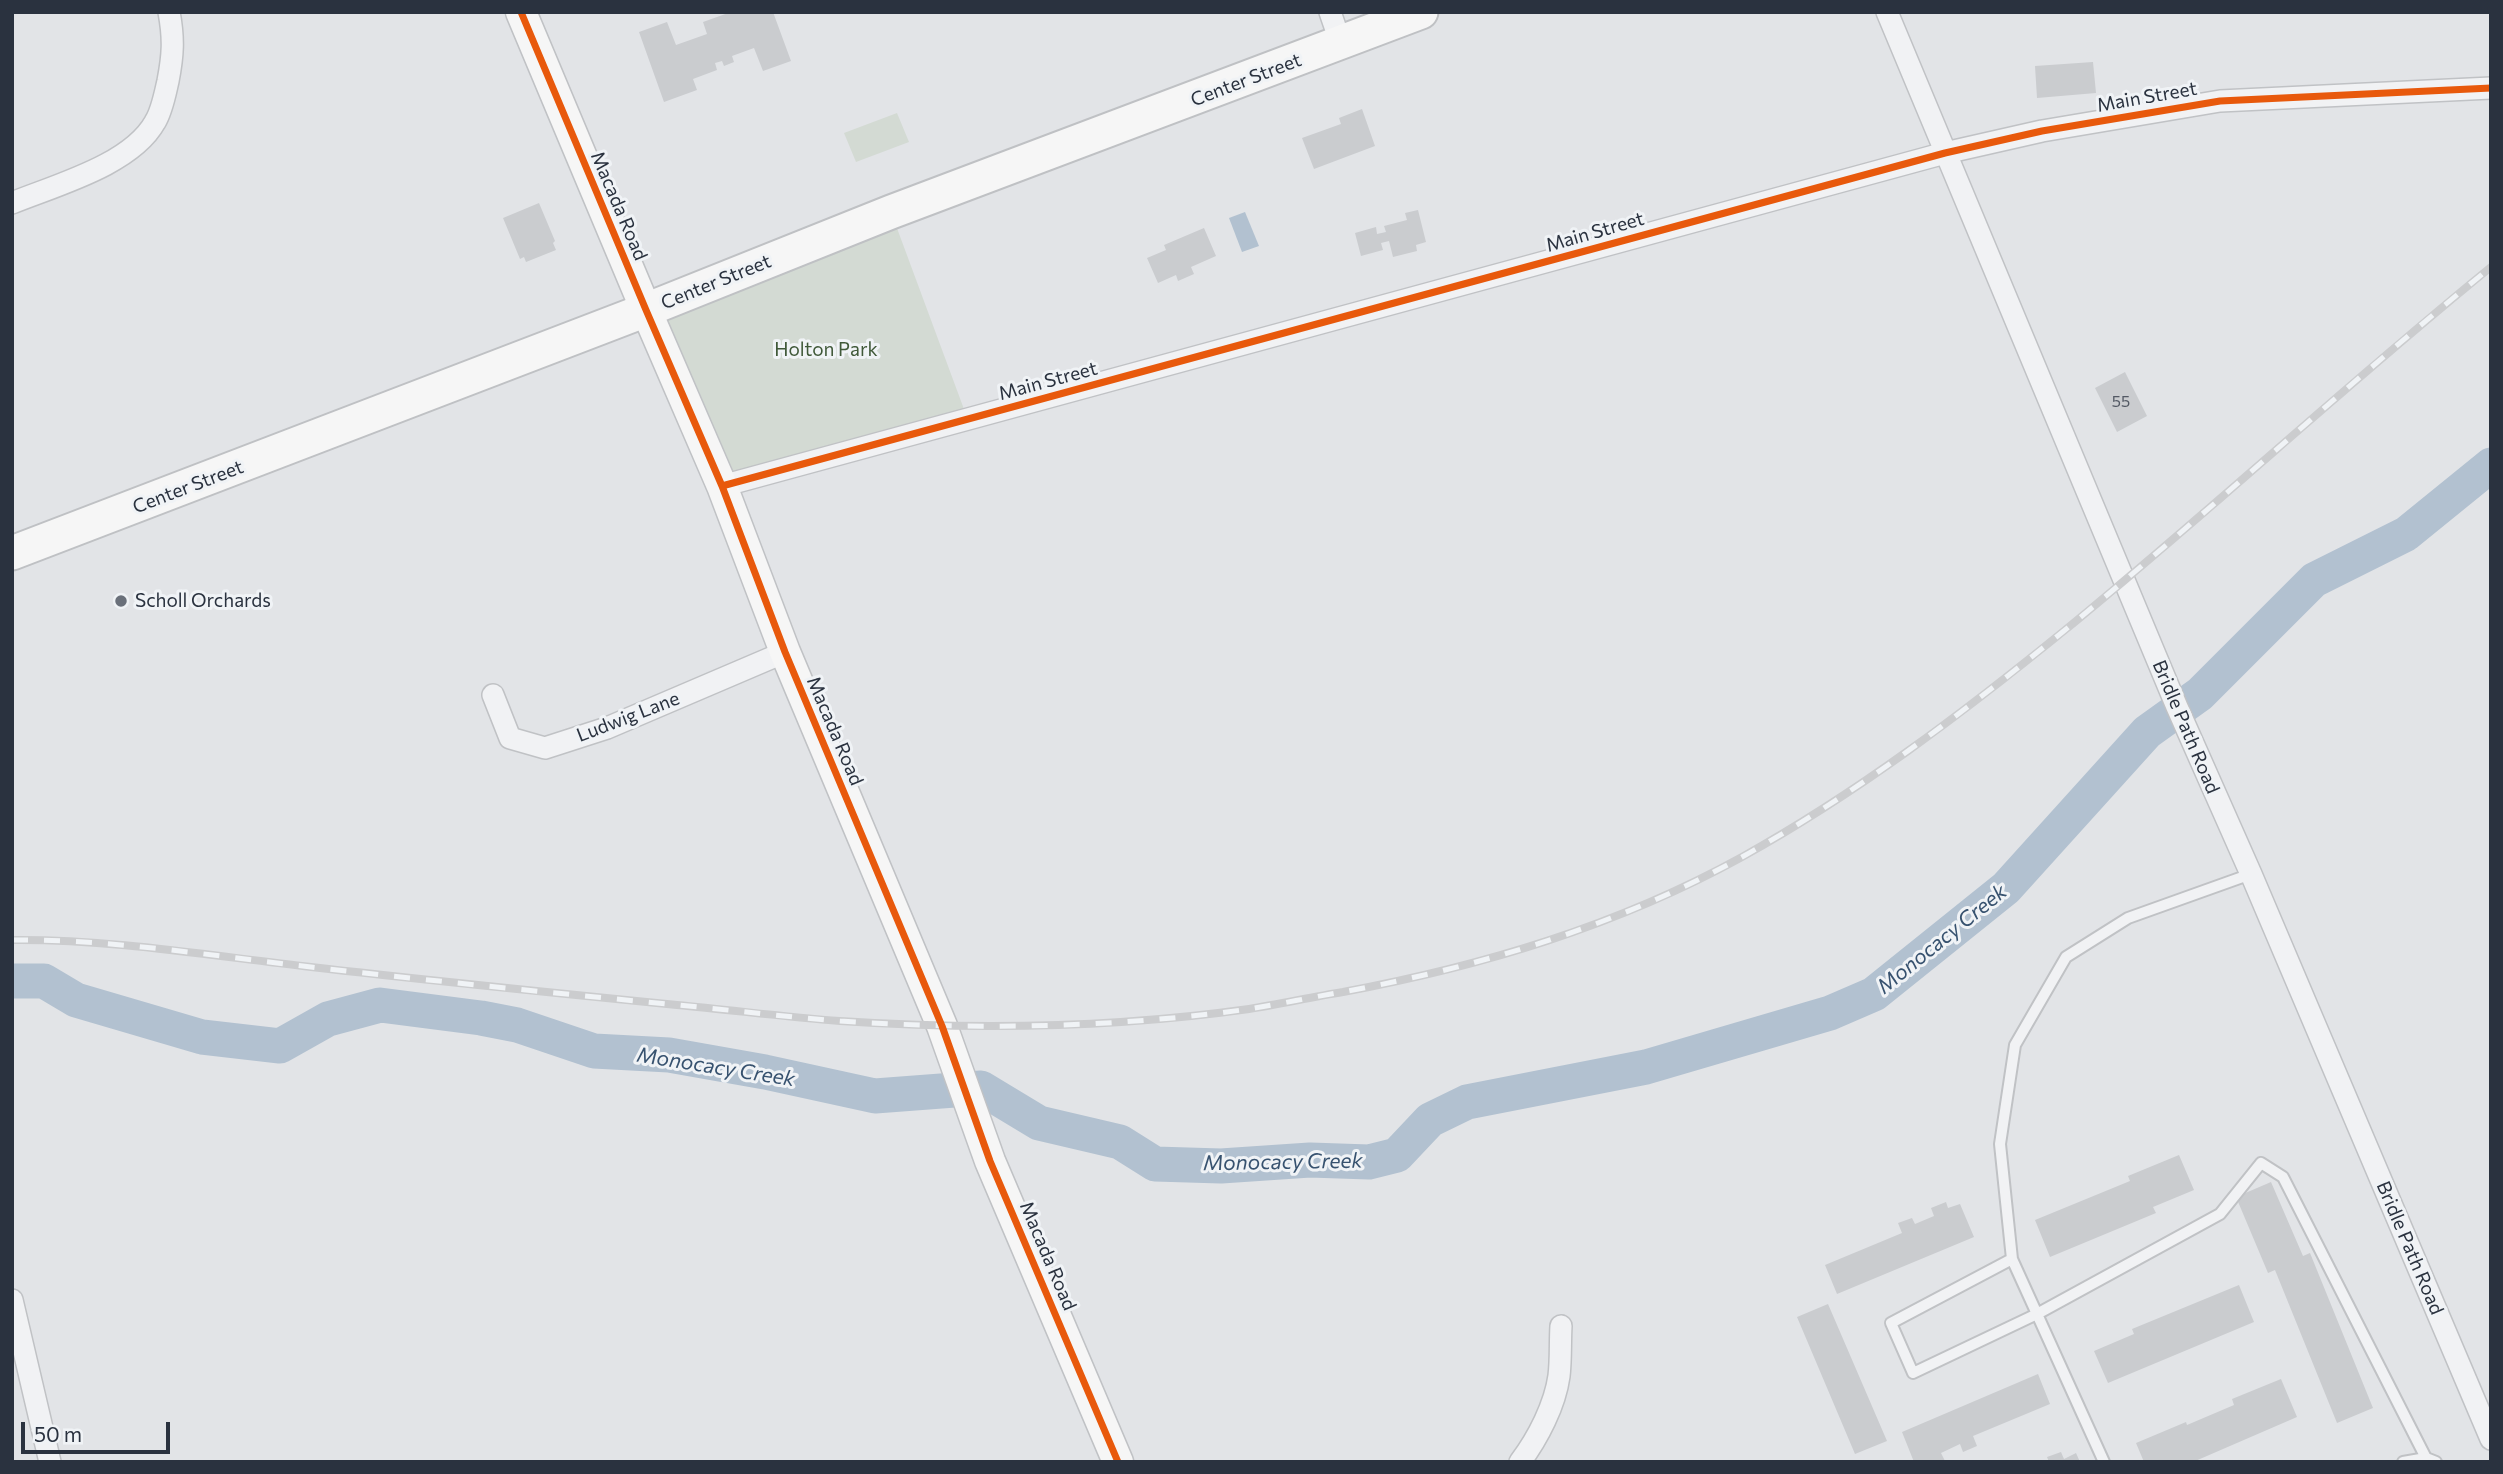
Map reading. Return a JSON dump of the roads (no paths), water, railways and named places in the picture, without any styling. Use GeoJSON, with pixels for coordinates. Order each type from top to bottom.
{"type":"FeatureCollection","features":[{"type":"Feature","properties":{"kind":"main road","name":"Center Street"},"geometry":{"type":"LineString","coordinates":[[14,549],[646,310],[891,212],[1421,12]]}},
{"type":"Feature","properties":{"kind":"street"},"geometry":{"type":"LineString","coordinates":[[12,203],[102,166],[142,140],[156,121],[168,83],[174,50],[169,12]]}},
{"type":"Feature","properties":{"kind":"street","name":"Macada Road"},"geometry":{"type":"LineString","coordinates":[[522,12],[722,486],[785,652],[949,1045],[990,1161],[1118,1462]]}},
{"type":"Feature","properties":{"kind":"street"},"geometry":{"type":"LineString","coordinates":[[1330,12],[1341,44]]}},
{"type":"Feature","properties":{"kind":"street","name":"Bridle Path Road"},"geometry":{"type":"LineString","coordinates":[[1887,12],[2151,646],[2491,1439]]}},
{"type":"Feature","properties":{"kind":"street","name":"Main Street"},"geometry":{"type":"LineString","coordinates":[[722,486],[1945,153],[2042,131],[2220,101],[2491,88]]}},
{"type":"Feature","properties":{"kind":"street","name":"Ludwig Lane"},"geometry":{"type":"LineString","coordinates":[[494,695],[510,738],[545,748],[607,728],[785,652]]}},
{"type":"Feature","properties":{"kind":"street"},"geometry":{"type":"LineString","coordinates":[[12,1300],[50,1462]]}},
{"type":"Feature","properties":{"kind":"street"},"geometry":{"type":"LineString","coordinates":[[1520,1462],[1534,1441],[1555,1395],[1559,1374],[1561,1326]]}},
{"type":"Feature","properties":{"kind":"lane"},"geometry":{"type":"LineString","coordinates":[[2104,1462],[2012,1259],[2000,1144],[2015,1045],[2066,957],[2128,918],[2251,874]]}},
{"type":"Feature","properties":{"kind":"lane"},"geometry":{"type":"LineString","coordinates":[[2012,1259],[1891,1323],[1913,1373],[2037,1314],[2220,1214],[2260,1163],[2283,1177],[2431,1460],[2403,1462]]}},
{"type":"Feature","properties":{"kind":"water"},"geometry":{"type":"Polygon","coordinates":[[[1245,212],[1259,246],[1242,252],[1229,218],[1245,212]]]}},
{"type":"Feature","properties":{"kind":"waterway","name":"Monocacy Creek"},"geometry":{"type":"LineString","coordinates":[[12,981],[44,981],[76,1000],[202,1037],[280,1046],[328,1019],[380,1005],[517,1025],[594,1051],[669,1055],[875,1096],[981,1088],[1039,1123],[1120,1142],[1155,1164],[1221,1166],[1310,1160],[1369,1162],[1397,1155],[1430,1120],[1467,1102],[1646,1067],[1830,1013],[1874,994],[2006,888],[2147,732],[2200,694],[2314,580],[2406,534],[2491,465]]}},
{"type":"Feature","properties":{"kind":"railway"},"geometry":{"type":"LineString","coordinates":[[12,940],[124,945],[403,977],[820,1019],[943,1026],[1096,1024],[1198,1015],[1343,992],[1446,970],[1548,941],[1646,904],[1695,882],[1785,832],[1868,779],[1988,691],[2065,630],[2491,267]]}},
{"type":"Feature","properties":{"kind":"place","name":"Scholl Orchards"},"geometry":{"type":"Point","coordinates":[121,601]}},
{"type":"Feature","properties":{"kind":"park label","name":"Holton Park"},"geometry":{"type":"Point","coordinates":[826,350]}}]}
